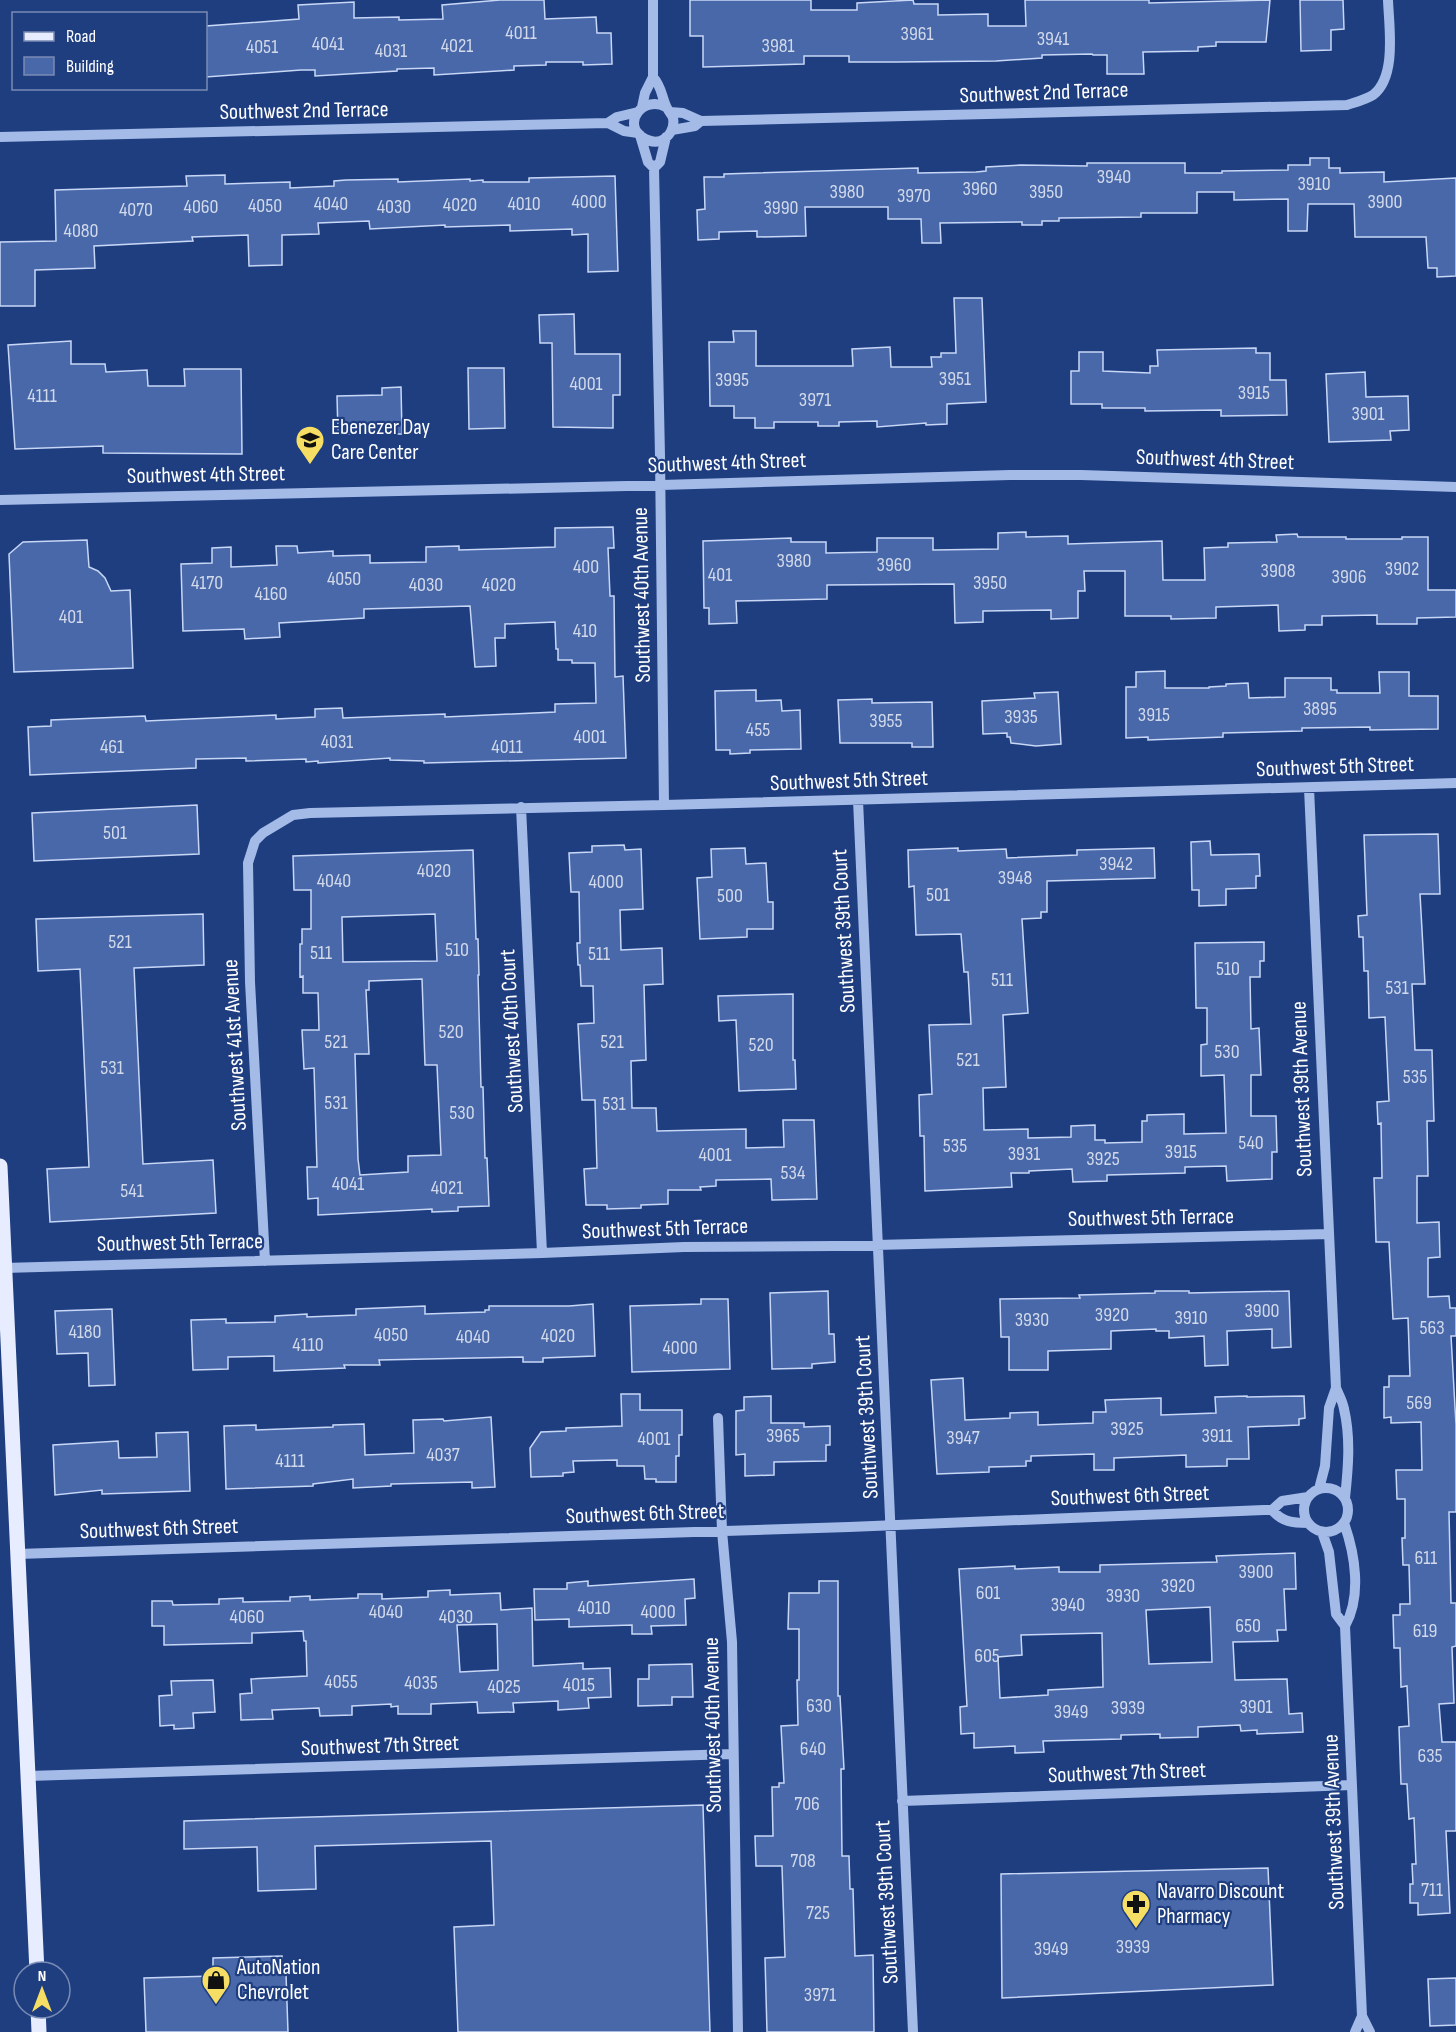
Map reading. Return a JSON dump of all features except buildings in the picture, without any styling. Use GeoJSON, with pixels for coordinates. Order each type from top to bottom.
{"type":"FeatureCollection","features":[{"type":"Feature","properties":{"kind":"main road"},"geometry":{"type":"LineString","coordinates":[[0,1167],[36,1960]]}},
{"type":"Feature","properties":{"kind":"street","name":"Southwest 40th Avenue"},"geometry":{"type":"LineString","coordinates":[[653,0],[653,77],[635,124],[648,162],[654,168],[664,805]]}},
{"type":"Feature","properties":{"kind":"street","name":"Southwest 2nd Terrace"},"geometry":{"type":"LineString","coordinates":[[668,110],[683,113],[701,121],[1347,105],[1362,101],[1382,86],[1389,63],[1388,0]]}},
{"type":"Feature","properties":{"kind":"street","name":"Southwest 40th Avenue"},"geometry":{"type":"LineString","coordinates":[[653,77],[660,84],[668,110],[673,118],[660,162],[654,168]]}},
{"type":"Feature","properties":{"kind":"street"},"geometry":{"type":"LineString","coordinates":[[640,109],[654,103],[668,110]]}},
{"type":"Feature","properties":{"kind":"street","name":"Southwest 2nd Terrace"},"geometry":{"type":"LineString","coordinates":[[608,123],[617,117],[640,109]]}},
{"type":"Feature","properties":{"kind":"street","name":"Southwest 2nd Terrace"},"geometry":{"type":"LineString","coordinates":[[669,134],[695,126],[701,121]]}},
{"type":"Feature","properties":{"kind":"street","name":"Southwest 2nd Terrace"},"geometry":{"type":"LineString","coordinates":[[0,137],[608,123],[624,131],[639,134]]}},
{"type":"Feature","properties":{"kind":"street"},"geometry":{"type":"LineString","coordinates":[[639,134],[651,141],[657,141],[669,134]]}},
{"type":"Feature","properties":{"kind":"street","name":"Southwest 4th Street"},"geometry":{"type":"LineString","coordinates":[[0,500],[1010,475],[1081,475],[1456,487]]}},
{"type":"Feature","properties":{"kind":"street","name":"Southwest 5th Street"},"geometry":{"type":"LineString","coordinates":[[263,833],[293,815],[310,813],[1456,783]]}},
{"type":"Feature","properties":{"kind":"street","name":"Southwest 39th Avenue"},"geometry":{"type":"LineString","coordinates":[[1310,788],[1336,1388],[1344,1408],[1347,1430],[1345,1498],[1348,1514],[1344,1523],[1353,1561],[1354,1594],[1351,1616],[1345,1626],[1362,2016],[1370,2032]]}},
{"type":"Feature","properties":{"kind":"street","name":"Southwest 39th Court"},"geometry":{"type":"LineString","coordinates":[[858,800],[913,2032]]}},
{"type":"Feature","properties":{"kind":"street","name":"Southwest 40th Court"},"geometry":{"type":"LineString","coordinates":[[521,807],[542,1253]]}},
{"type":"Feature","properties":{"kind":"street","name":"Southwest 41st Avenue"},"geometry":{"type":"LineString","coordinates":[[263,833],[255,841],[250,854],[248,878],[250,982],[265,1261]]}},
{"type":"Feature","properties":{"kind":"street","name":"Southwest 5th Terrace"},"geometry":{"type":"LineString","coordinates":[[4,1268],[684,1247],[1328,1234]]}},
{"type":"Feature","properties":{"kind":"street","name":"Southwest 39th Avenue"},"geometry":{"type":"LineString","coordinates":[[1319,1489],[1325,1466],[1329,1408],[1336,1388]]}},
{"type":"Feature","properties":{"kind":"street","name":"Southwest 40th Avenue"},"geometry":{"type":"LineString","coordinates":[[718,1418],[722,1531],[732,1642],[738,2032]]}},
{"type":"Feature","properties":{"kind":"street"},"geometry":{"type":"LineString","coordinates":[[1344,1523],[1334,1531],[1322,1532],[1308,1523],[1304,1510],[1308,1497],[1319,1489],[1333,1489],[1345,1498]]}},
{"type":"Feature","properties":{"kind":"street","name":"Southwest 6th Street"},"geometry":{"type":"LineString","coordinates":[[18,1554],[1272,1510],[1282,1501],[1308,1497]]}},
{"type":"Feature","properties":{"kind":"street","name":"Southwest 6th Street"},"geometry":{"type":"LineString","coordinates":[[1272,1510],[1279,1517],[1292,1523],[1308,1523]]}},
{"type":"Feature","properties":{"kind":"street","name":"Southwest 39th Avenue"},"geometry":{"type":"LineString","coordinates":[[1322,1532],[1329,1552],[1336,1614],[1345,1626]]}},
{"type":"Feature","properties":{"kind":"street","name":"Southwest 7th Street"},"geometry":{"type":"LineString","coordinates":[[28,1776],[733,1754]]}},
{"type":"Feature","properties":{"kind":"street","name":"Southwest 7th Street"},"geometry":{"type":"LineString","coordinates":[[902,1801],[1352,1785]]}},
{"type":"Feature","properties":{"kind":"street","name":"Southwest 39th Avenue"},"geometry":{"type":"LineString","coordinates":[[1355,2032],[1362,2016]]}},
{"type":"Feature","properties":{"kind":"place","name":"Ebenezer Day Care Center"},"geometry":{"type":"Point","coordinates":[310,466]}},
{"type":"Feature","properties":{"kind":"place","name":"Navarro Discount Pharmacy"},"geometry":{"type":"Point","coordinates":[1136,1930]}},
{"type":"Feature","properties":{"kind":"place","name":"AutoNation Chevrolet"},"geometry":{"type":"Point","coordinates":[216,2006]}}]}
